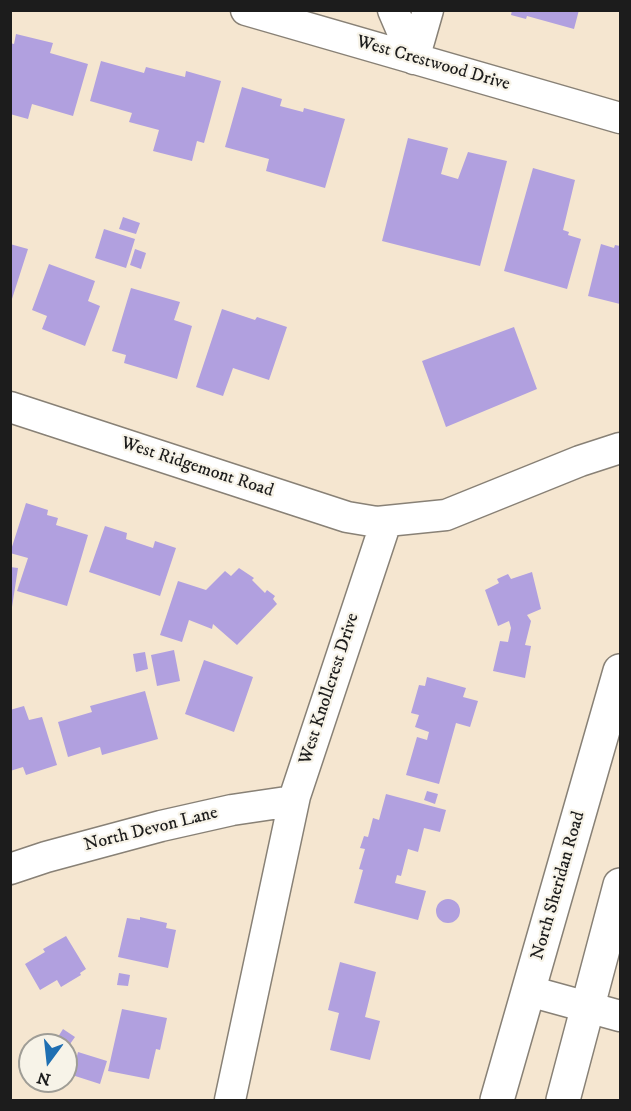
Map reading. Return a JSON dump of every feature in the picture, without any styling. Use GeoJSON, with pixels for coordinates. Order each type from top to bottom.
{"type":"FeatureCollection","features":[{"type":"Feature","properties":{"kind":"main road","name":"North Sheridan Road"},"geometry":{"type":"LineString","coordinates":[[497,1101],[621,671]]}},
{"type":"Feature","properties":{"kind":"main road"},"geometry":{"type":"LineString","coordinates":[[563,1101],[621,885]]}},
{"type":"Feature","properties":{"kind":"street","name":"West Crestwood Drive"},"geometry":{"type":"LineString","coordinates":[[246,10],[621,118]]}},
{"type":"Feature","properties":{"kind":"street"},"geometry":{"type":"LineString","coordinates":[[393,10],[414,59]]}},
{"type":"Feature","properties":{"kind":"street"},"geometry":{"type":"LineString","coordinates":[[414,59],[428,10]]}},
{"type":"Feature","properties":{"kind":"street","name":"West Ridgemont Road"},"geometry":{"type":"LineString","coordinates":[[10,407],[347,517],[386,522]]}},
{"type":"Feature","properties":{"kind":"street"},"geometry":{"type":"LineString","coordinates":[[386,522],[446,515],[580,461],[621,448]]}},
{"type":"Feature","properties":{"kind":"street","name":"West Knollcrest Drive"},"geometry":{"type":"LineString","coordinates":[[230,1101],[293,801],[386,522]]}},
{"type":"Feature","properties":{"kind":"street","name":"North Devon Lane"},"geometry":{"type":"LineString","coordinates":[[10,869],[46,856],[161,826],[232,810],[293,801]]}},
{"type":"Feature","properties":{"kind":"street"},"geometry":{"type":"LineString","coordinates":[[529,991],[621,1016]]}},
{"type":"Feature","properties":{"kind":"building"},"geometry":{"type":"Polygon","coordinates":[[[512,10],[579,10],[574,29],[527,16],[526,19],[511,15],[512,10]]]}},
{"type":"Feature","properties":{"kind":"building"},"geometry":{"type":"Polygon","coordinates":[[[16,34],[53,43],[50,53],[88,64],[73,116],[32,104],[28,119],[10,114],[10,43],[14,44],[16,34]]]}},
{"type":"Feature","properties":{"kind":"building"},"geometry":{"type":"Polygon","coordinates":[[[101,61],[144,73],[146,67],[185,77],[186,71],[221,81],[204,143],[197,141],[192,161],[153,151],[159,130],[129,122],[132,113],[90,101],[101,61]]]}},
{"type":"Feature","properties":{"kind":"building"},"geometry":{"type":"Polygon","coordinates":[[[242,87],[282,99],[280,106],[303,112],[304,108],[345,119],[325,188],[266,171],[269,159],[225,147],[242,87]]]}},
{"type":"Feature","properties":{"kind":"building"},"geometry":{"type":"Polygon","coordinates":[[[408,138],[448,148],[441,174],[458,179],[468,152],[507,161],[480,266],[382,241],[408,138]]]}},
{"type":"Feature","properties":{"kind":"building"},"geometry":{"type":"Polygon","coordinates":[[[533,168],[575,180],[563,230],[569,232],[568,235],[581,239],[567,289],[504,271],[533,168]]]}},
{"type":"Feature","properties":{"kind":"building"},"geometry":{"type":"Polygon","coordinates":[[[123,217],[140,223],[136,234],[119,229],[123,217]]]}},
{"type":"Feature","properties":{"kind":"building"},"geometry":{"type":"Polygon","coordinates":[[[104,229],[135,239],[126,268],[95,258],[104,229]]]}},
{"type":"Feature","properties":{"kind":"building"},"geometry":{"type":"Polygon","coordinates":[[[10,244],[28,249],[11,302],[10,302],[10,244]]]}},
{"type":"Feature","properties":{"kind":"building"},"geometry":{"type":"Polygon","coordinates":[[[601,244],[614,248],[615,245],[620,246],[620,304],[588,296],[601,244]]]}},
{"type":"Feature","properties":{"kind":"building"},"geometry":{"type":"Polygon","coordinates":[[[135,249],[146,253],[141,269],[130,265],[135,249]]]}},
{"type":"Feature","properties":{"kind":"building"},"geometry":{"type":"Polygon","coordinates":[[[49,264],[95,281],[88,301],[100,306],[85,346],[42,329],[47,316],[32,310],[49,264]]]}},
{"type":"Feature","properties":{"kind":"building"},"geometry":{"type":"Polygon","coordinates":[[[131,288],[180,302],[174,320],[192,326],[177,379],[124,363],[126,355],[112,351],[131,288]]]}},
{"type":"Feature","properties":{"kind":"building"},"geometry":{"type":"Polygon","coordinates":[[[222,309],[287,327],[269,380],[233,368],[223,396],[196,387],[222,309]]]}},
{"type":"Feature","properties":{"kind":"building"},"geometry":{"type":"Polygon","coordinates":[[[514,327],[537,389],[446,427],[422,361],[514,327]]]}},
{"type":"Feature","properties":{"kind":"building"},"geometry":{"type":"Polygon","coordinates":[[[26,503],[48,510],[47,515],[58,518],[56,525],[88,535],[67,606],[17,591],[28,558],[10,553],[26,503]]]}},
{"type":"Feature","properties":{"kind":"building"},"geometry":{"type":"Polygon","coordinates":[[[105,526],[127,533],[126,539],[153,548],[155,541],[176,548],[160,596],[89,572],[105,526]]]}},
{"type":"Feature","properties":{"kind":"building"},"geometry":{"type":"Polygon","coordinates":[[[10,567],[18,568],[12,607],[10,607],[10,567]]]}},
{"type":"Feature","properties":{"kind":"building"},"geometry":{"type":"Polygon","coordinates":[[[239,568],[254,578],[252,580],[265,593],[267,590],[275,596],[273,599],[277,604],[237,645],[213,624],[212,629],[189,620],[182,642],[160,635],[178,581],[206,590],[225,571],[231,576],[239,568]]]}},
{"type":"Feature","properties":{"kind":"building"},"geometry":{"type":"Polygon","coordinates":[[[532,572],[541,609],[527,615],[531,621],[525,645],[531,646],[525,678],[493,671],[500,641],[508,642],[511,628],[509,621],[498,626],[485,590],[499,583],[497,579],[508,574],[511,579],[532,572]]]}},
{"type":"Feature","properties":{"kind":"building"},"geometry":{"type":"Polygon","coordinates":[[[174,650],[180,681],[157,686],[151,655],[174,650]]]}},
{"type":"Feature","properties":{"kind":"building"},"geometry":{"type":"Polygon","coordinates":[[[145,652],[148,669],[136,672],[133,654],[145,652]]]}},
{"type":"Feature","properties":{"kind":"building"},"geometry":{"type":"Polygon","coordinates":[[[204,660],[253,677],[234,732],[185,714],[204,660]]]}},
{"type":"Feature","properties":{"kind":"building"},"geometry":{"type":"Polygon","coordinates":[[[427,677],[466,688],[463,697],[478,701],[470,727],[456,723],[439,784],[406,775],[417,737],[427,740],[429,732],[415,727],[419,715],[411,713],[419,685],[425,686],[427,677]]]}},
{"type":"Feature","properties":{"kind":"building"},"geometry":{"type":"Polygon","coordinates":[[[145,691],[158,739],[102,755],[100,747],[68,757],[58,722],[92,712],[90,706],[145,691]]]}},
{"type":"Feature","properties":{"kind":"building"},"geometry":{"type":"Polygon","coordinates":[[[24,706],[29,720],[42,717],[57,765],[26,775],[23,767],[10,771],[10,710],[24,706]]]}},
{"type":"Feature","properties":{"kind":"building"},"geometry":{"type":"Polygon","coordinates":[[[427,791],[438,794],[435,804],[424,800],[427,791]]]}},
{"type":"Feature","properties":{"kind":"building"},"geometry":{"type":"Polygon","coordinates":[[[386,794],[446,810],[440,832],[424,828],[418,852],[408,849],[401,876],[397,875],[395,883],[426,891],[418,920],[354,903],[363,870],[359,869],[365,849],[360,848],[364,836],[368,837],[373,818],[379,820],[386,794]]]}},
{"type":"Feature","properties":{"kind":"building"},"geometry":{"type":"Polygon","coordinates":[[[448,899],[457,902],[460,911],[457,920],[448,923],[439,920],[436,911],[439,902],[448,899]]]}},
{"type":"Feature","properties":{"kind":"building"},"geometry":{"type":"Polygon","coordinates":[[[140,917],[167,923],[166,928],[176,930],[168,968],[118,957],[127,918],[140,920],[140,917]]]}},
{"type":"Feature","properties":{"kind":"building"},"geometry":{"type":"Polygon","coordinates":[[[66,936],[86,969],[80,973],[81,975],[61,987],[57,980],[40,990],[25,964],[45,952],[43,949],[66,936]]]}},
{"type":"Feature","properties":{"kind":"building"},"geometry":{"type":"Polygon","coordinates":[[[340,962],[376,972],[365,1017],[380,1021],[370,1060],[330,1050],[339,1013],[328,1010],[340,962]]]}},
{"type":"Feature","properties":{"kind":"building"},"geometry":{"type":"Polygon","coordinates":[[[119,973],[130,975],[128,986],[117,985],[119,973]]]}},
{"type":"Feature","properties":{"kind":"building"},"geometry":{"type":"Polygon","coordinates":[[[122,1009],[167,1018],[160,1050],[156,1049],[149,1079],[108,1071],[122,1009]]]}},
{"type":"Feature","properties":{"kind":"building"},"geometry":{"type":"Polygon","coordinates":[[[78,1052],[107,1061],[100,1084],[78,1077],[78,1052]]]}}]}
